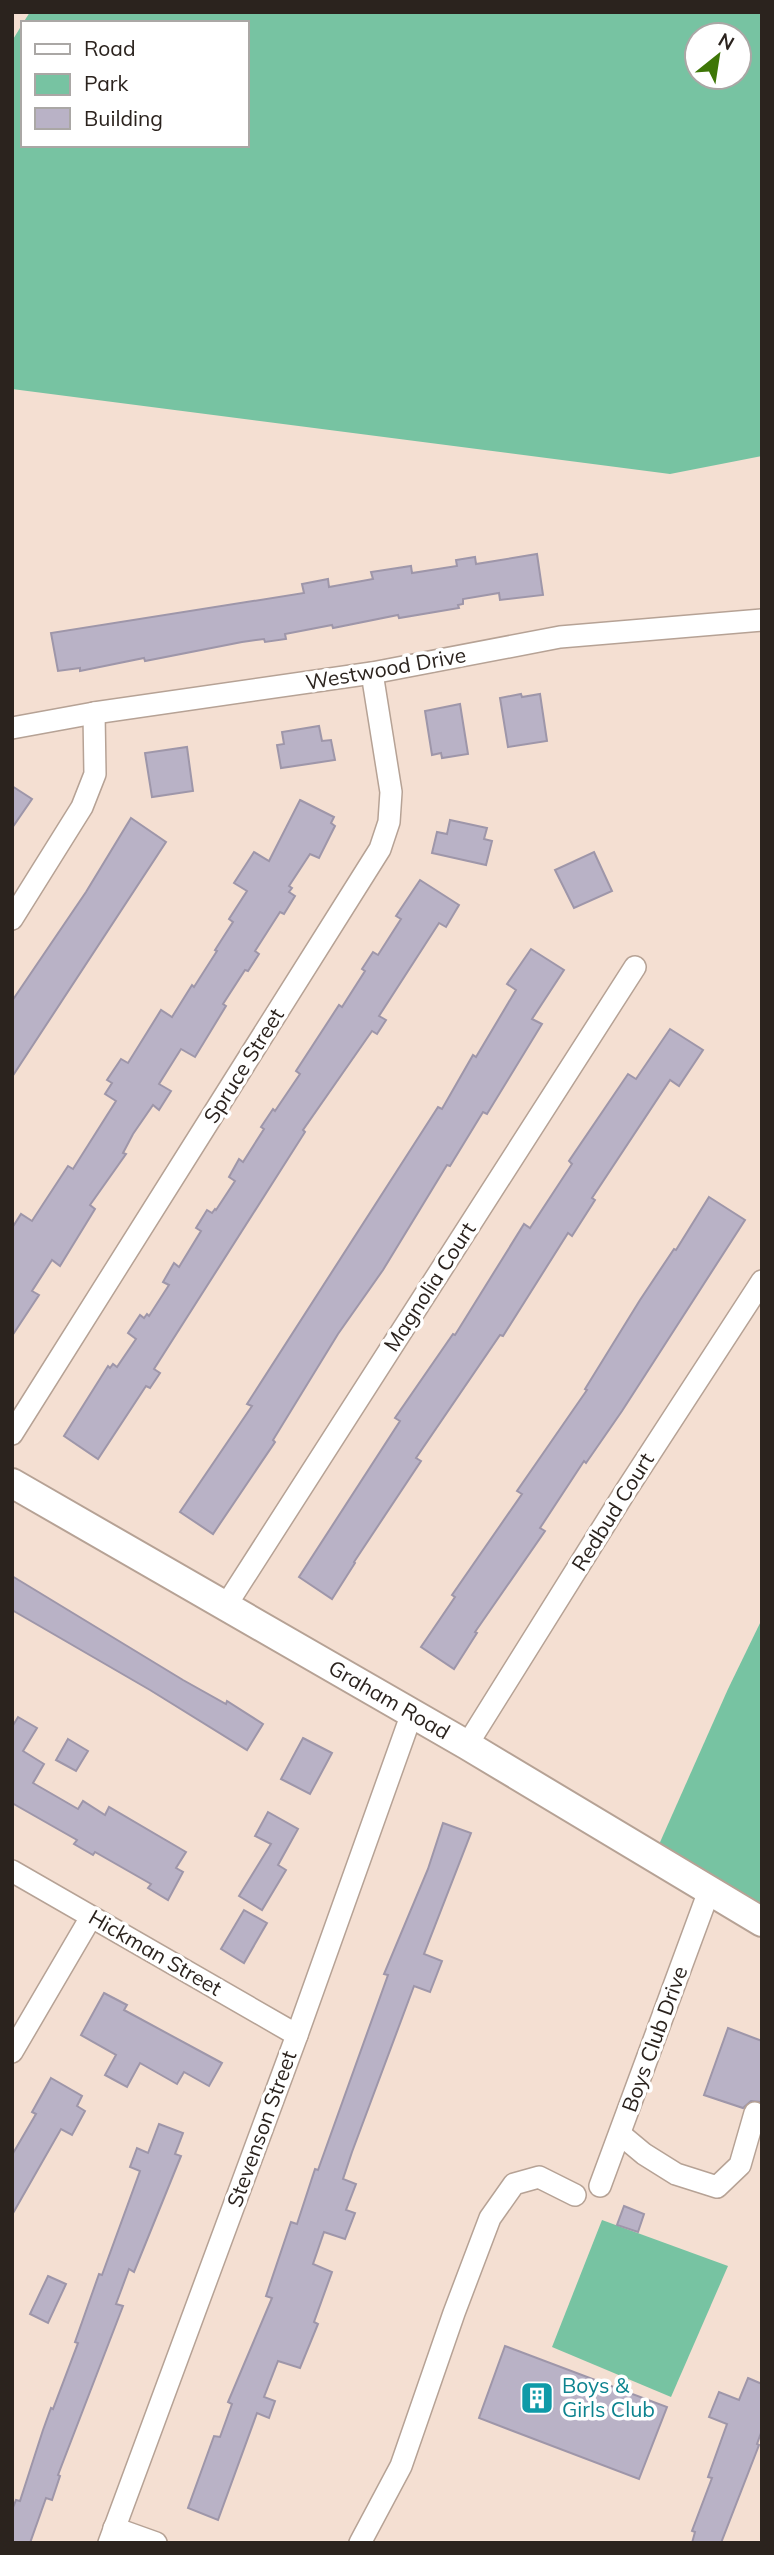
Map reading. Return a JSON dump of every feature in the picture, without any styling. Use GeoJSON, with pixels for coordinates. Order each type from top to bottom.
{"type":"FeatureCollection","features":[{"type":"Feature","properties":{"kind":"main road","name":"Graham Road"},"geometry":{"type":"LineString","coordinates":[[12,1483],[467,1745],[762,1923]]}},
{"type":"Feature","properties":{"kind":"street","name":"Westwood Drive"},"geometry":{"type":"LineString","coordinates":[[12,729],[94,713],[372,673],[560,637],[762,620]]}},
{"type":"Feature","properties":{"kind":"street","name":"Spruce Street"},"geometry":{"type":"LineString","coordinates":[[12,1434],[380,849],[389,821],[391,792],[372,673]]}},
{"type":"Feature","properties":{"kind":"street"},"geometry":{"type":"LineString","coordinates":[[12,919],[82,807],[95,774],[94,713]]}},
{"type":"Feature","properties":{"kind":"street","name":"Magnolia Court"},"geometry":{"type":"LineString","coordinates":[[225,1607],[635,967]]}},
{"type":"Feature","properties":{"kind":"street","name":"Redbud Court"},"geometry":{"type":"LineString","coordinates":[[467,1745],[625,1492],[762,1281]]}},
{"type":"Feature","properties":{"kind":"street","name":"Stevenson Street"},"geometry":{"type":"LineString","coordinates":[[111,2535],[297,2035],[412,1713]]}},
{"type":"Feature","properties":{"kind":"street","name":"Hickman Street"},"geometry":{"type":"LineString","coordinates":[[12,1871],[297,2035]]}},
{"type":"Feature","properties":{"kind":"street","name":"Boys Club Drive"},"geometry":{"type":"LineString","coordinates":[[600,2186],[709,1891]]}},
{"type":"Feature","properties":{"kind":"street"},"geometry":{"type":"LineString","coordinates":[[12,2052],[91,1917]]}},
{"type":"Feature","properties":{"kind":"street"},"geometry":{"type":"LineString","coordinates":[[620,2134],[644,2154],[676,2174],[717,2187],[740,2165],[755,2113]]}},
{"type":"Feature","properties":{"kind":"street"},"geometry":{"type":"LineString","coordinates":[[360,2543],[401,2466],[490,2218],[514,2185],[539,2177],[575,2195]]}},
{"type":"Feature","properties":{"kind":"street"},"geometry":{"type":"LineString","coordinates":[[111,2535],[156,2543]]}},
{"type":"Feature","properties":{"kind":"green space"},"geometry":{"type":"Polygon","coordinates":[[[30,12],[762,12],[762,456],[670,474],[12,389],[12,41],[21,26],[21,147],[248,147],[248,21],[24,21],[30,12]]]}},
{"type":"Feature","properties":{"kind":"green space"},"geometry":{"type":"Polygon","coordinates":[[[762,1619],[762,1922],[653,1858],[762,1619]]]}},
{"type":"Feature","properties":{"kind":"green space"},"geometry":{"type":"Polygon","coordinates":[[[602,2220],[728,2266],[671,2397],[552,2347],[602,2220]]]}},
{"type":"Feature","properties":{"kind":"building"},"geometry":{"type":"Polygon","coordinates":[[[537,554],[543,595],[500,600],[499,593],[463,599],[463,604],[458,605],[459,608],[399,618],[398,615],[333,628],[332,625],[285,634],[286,639],[242,642],[145,661],[144,658],[80,671],[80,668],[58,671],[51,633],[304,593],[302,584],[328,579],[329,587],[373,579],[371,572],[411,566],[412,573],[457,566],[456,560],[475,557],[476,564],[537,554]]]}},
{"type":"Feature","properties":{"kind":"building"},"geometry":{"type":"Polygon","coordinates":[[[521,694],[522,697],[540,694],[547,741],[508,747],[500,698],[521,694]]]}},
{"type":"Feature","properties":{"kind":"building"},"geometry":{"type":"Polygon","coordinates":[[[460,704],[468,754],[442,758],[441,753],[432,755],[425,711],[460,704]]]}},
{"type":"Feature","properties":{"kind":"building"},"geometry":{"type":"Polygon","coordinates":[[[319,726],[322,741],[331,740],[335,760],[281,768],[277,745],[284,744],[282,732],[319,726]]]}},
{"type":"Feature","properties":{"kind":"building"},"geometry":{"type":"Polygon","coordinates":[[[187,747],[193,791],[152,797],[145,753],[187,747]]]}},
{"type":"Feature","properties":{"kind":"building"},"geometry":{"type":"Polygon","coordinates":[[[12,786],[32,799],[12,828],[12,786]]]}},
{"type":"Feature","properties":{"kind":"building"},"geometry":{"type":"Polygon","coordinates":[[[300,800],[334,817],[331,823],[335,826],[319,858],[310,854],[289,886],[292,888],[289,892],[295,896],[284,914],[280,912],[255,951],[259,954],[223,1004],[226,1006],[195,1057],[181,1049],[159,1084],[171,1091],[159,1110],[153,1105],[133,1134],[123,1153],[126,1154],[90,1205],[95,1209],[60,1266],[52,1260],[32,1291],[39,1295],[12,1336],[12,1228],[21,1214],[32,1221],[68,1166],[73,1169],[116,1101],[105,1094],[112,1083],[107,1080],[121,1059],[128,1063],[161,1010],[172,1017],[192,985],[194,987],[217,951],[215,950],[233,922],[229,919],[247,891],[234,883],[254,852],[269,861],[300,800]]]}},
{"type":"Feature","properties":{"kind":"building"},"geometry":{"type":"Polygon","coordinates":[[[131,818],[166,842],[12,1077],[12,1001],[86,892],[131,818]]]}},
{"type":"Feature","properties":{"kind":"building"},"geometry":{"type":"Polygon","coordinates":[[[450,820],[487,828],[484,839],[492,841],[486,865],[432,853],[437,832],[447,834],[450,820]]]}},
{"type":"Feature","properties":{"kind":"building"},"geometry":{"type":"Polygon","coordinates":[[[594,852],[612,891],[574,908],[555,870],[594,852]]]}},
{"type":"Feature","properties":{"kind":"building"},"geometry":{"type":"Polygon","coordinates":[[[420,880],[459,905],[446,927],[439,923],[379,1016],[386,1020],[377,1034],[372,1031],[303,1130],[305,1132],[154,1369],[160,1373],[150,1388],[146,1386],[98,1459],[64,1436],[108,1366],[110,1368],[113,1364],[117,1367],[136,1339],[128,1333],[140,1315],[144,1318],[147,1314],[149,1316],[169,1285],[163,1282],[174,1263],[179,1267],[201,1231],[196,1228],[207,1210],[212,1213],[216,1210],[235,1181],[229,1177],[239,1159],[243,1162],[264,1129],[261,1127],[300,1074],[296,1071],[339,1005],[342,1007],[365,971],[362,969],[373,952],[378,955],[401,919],[396,916],[420,880]]]}},
{"type":"Feature","properties":{"kind":"building"},"geometry":{"type":"Polygon","coordinates":[[[531,949],[564,970],[532,1019],[542,1024],[487,1114],[483,1112],[450,1166],[447,1165],[383,1270],[338,1334],[273,1440],[275,1442],[213,1534],[180,1512],[252,1406],[247,1404],[438,1107],[442,1109],[473,1055],[476,1057],[516,990],[507,984],[531,949]]]}},
{"type":"Feature","properties":{"kind":"building"},"geometry":{"type":"Polygon","coordinates":[[[670,1029],[703,1050],[679,1086],[670,1080],[592,1198],[595,1200],[572,1236],[568,1233],[503,1336],[500,1335],[416,1458],[421,1461],[332,1599],[299,1577],[400,1421],[395,1418],[453,1334],[455,1335],[524,1224],[530,1228],[572,1164],[569,1161],[628,1074],[636,1079],[670,1029]]]}},
{"type":"Feature","properties":{"kind":"building"},"geometry":{"type":"Polygon","coordinates":[[[709,1197],[745,1220],[622,1411],[586,1463],[584,1461],[540,1528],[545,1531],[475,1632],[477,1633],[454,1669],[421,1647],[455,1597],[452,1595],[522,1494],[517,1491],[587,1390],[585,1389],[640,1300],[709,1197]]]}},
{"type":"Feature","properties":{"kind":"building"},"geometry":{"type":"Polygon","coordinates":[[[12,1576],[183,1680],[226,1704],[227,1701],[263,1724],[247,1750],[12,1610],[12,1576]]]}},
{"type":"Feature","properties":{"kind":"building"},"geometry":{"type":"Polygon","coordinates":[[[18,1717],[37,1728],[23,1751],[44,1764],[33,1783],[78,1809],[83,1801],[105,1815],[109,1807],[186,1852],[176,1868],[183,1872],[168,1900],[148,1888],[151,1884],[95,1852],[93,1855],[74,1844],[77,1840],[12,1803],[12,1727],[18,1717]]]}},
{"type":"Feature","properties":{"kind":"building"},"geometry":{"type":"Polygon","coordinates":[[[303,1738],[332,1753],[310,1794],[281,1779],[303,1738]]]}},
{"type":"Feature","properties":{"kind":"building"},"geometry":{"type":"Polygon","coordinates":[[[68,1739],[88,1751],[76,1771],[56,1760],[68,1739]]]}},
{"type":"Feature","properties":{"kind":"building"},"geometry":{"type":"Polygon","coordinates":[[[268,1812],[298,1829],[278,1865],[286,1870],[262,1910],[239,1896],[271,1844],[255,1836],[268,1812]]]}},
{"type":"Feature","properties":{"kind":"building"},"geometry":{"type":"Polygon","coordinates":[[[443,1823],[471,1833],[424,1954],[442,1961],[430,1992],[414,1986],[352,2152],[343,2179],[356,2184],[346,2210],[355,2213],[345,2239],[324,2232],[313,2264],[332,2272],[314,2322],[318,2324],[300,2368],[278,2361],[264,2397],[275,2401],[269,2418],[257,2413],[218,2520],[188,2508],[214,2436],[220,2437],[232,2404],[228,2402],[272,2298],[266,2296],[291,2222],[297,2224],[315,2169],[318,2170],[388,1975],[384,1974],[428,1869],[443,1823]]]}},
{"type":"Feature","properties":{"kind":"building"},"geometry":{"type":"Polygon","coordinates":[[[244,1910],[267,1923],[244,1963],[221,1949],[244,1910]]]}},
{"type":"Feature","properties":{"kind":"building"},"geometry":{"type":"Polygon","coordinates":[[[104,1993],[127,2005],[124,2010],[222,2063],[209,2086],[184,2072],[177,2084],[140,2063],[127,2087],[105,2075],[116,2055],[81,2035],[104,1993]]]}},
{"type":"Feature","properties":{"kind":"building"},"geometry":{"type":"Polygon","coordinates":[[[728,2028],[762,2041],[762,2102],[751,2101],[743,2108],[704,2095],[728,2028]]]}},
{"type":"Feature","properties":{"kind":"building"},"geometry":{"type":"Polygon","coordinates":[[[51,2078],[82,2096],[77,2106],[85,2111],[72,2135],[61,2129],[12,2215],[12,2155],[36,2114],[32,2112],[51,2078]]]}},
{"type":"Feature","properties":{"kind":"building"},"geometry":{"type":"Polygon","coordinates":[[[159,2124],[183,2133],[175,2154],[181,2156],[134,2272],[129,2269],[116,2304],[123,2306],[58,2475],[60,2476],[52,2500],[46,2498],[30,2543],[12,2543],[12,2510],[16,2500],[20,2501],[51,2408],[53,2409],[78,2343],[75,2342],[99,2274],[102,2275],[140,2171],[130,2167],[137,2148],[148,2153],[159,2124]]]}},
{"type":"Feature","properties":{"kind":"building"},"geometry":{"type":"Polygon","coordinates":[[[624,2206],[644,2214],[638,2232],[617,2225],[624,2206]]]}},
{"type":"Feature","properties":{"kind":"building"},"geometry":{"type":"Polygon","coordinates":[[[48,2276],[66,2284],[48,2323],[30,2314],[48,2276]]]}},
{"type":"Feature","properties":{"kind":"building"},"geometry":{"type":"Polygon","coordinates":[[[505,2346],[667,2407],[639,2479],[479,2418],[505,2346]]]}},
{"type":"Feature","properties":{"kind":"building"},"geometry":{"type":"Polygon","coordinates":[[[748,2378],[762,2384],[762,2430],[757,2444],[759,2445],[721,2543],[692,2543],[695,2532],[692,2531],[712,2478],[708,2477],[727,2424],[709,2417],[719,2392],[739,2400],[748,2378]]]}},
{"type":"Feature","properties":{"kind":"place","name":"Boys & Girls Club"},"geometry":{"type":"Point","coordinates":[537,2398]}}]}
